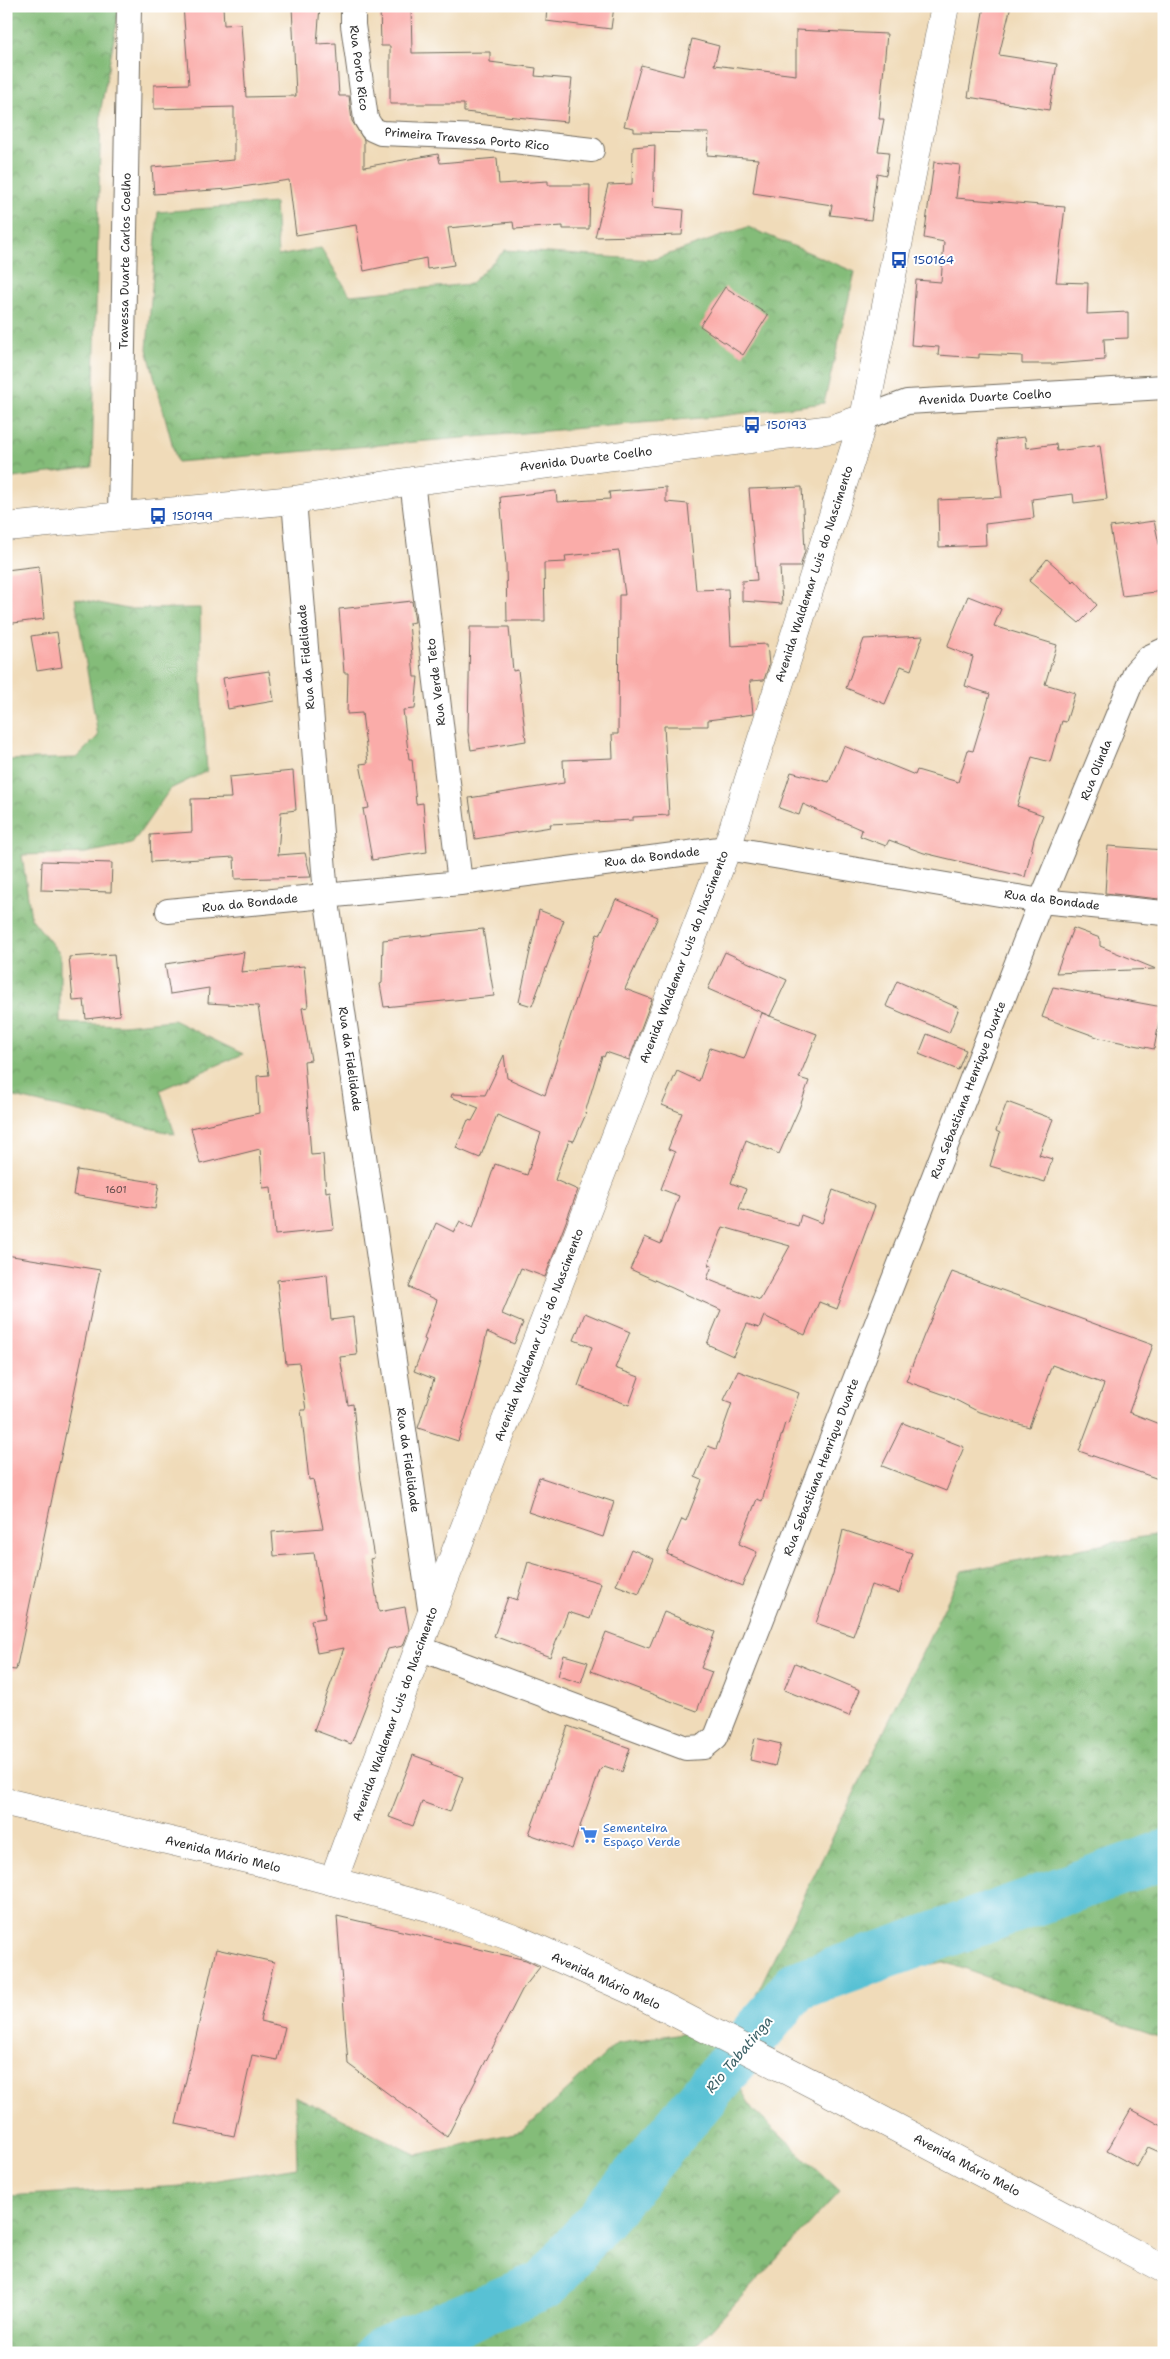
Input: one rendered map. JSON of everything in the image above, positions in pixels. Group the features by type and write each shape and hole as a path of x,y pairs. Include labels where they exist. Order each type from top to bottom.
{"main road":[{"name":"Avenida Waldemar Luis do Nascimento","path":"333,1882 431,1615 727,848 864,418 945,6"},
{"name":"Avenida Duarte Coelho","path":"6,527 294,500 412,481 832,429 864,418"},
{"name":"Avenida Mário Melo","path":"6,1802 432,1908 514,1938 635,1992 1164,2269"}],"street":[{"name":"Travessa Duarte Carlos Coelho","path":"120,516 129,6"},
{"name":"Rua Porto Rico","path":"353,6 353,25 366,119 372,128"},
{"name":"Primeira Travessa Porto Rico","path":"372,128 381,133 480,137 592,150"},
{"name":"Avenida Duarte Coelho","path":"864,418 907,402 1164,387"},
{"name":"Rua Verde Teto","path":"412,481 460,882"},
{"name":"Rua da Fidelidade","path":"294,500 326,895 431,1615"},
{"name":"Rua Olinda","path":"1042,901 1136,671 1149,656 1164,650"},
{"name":"Rua da Bondade","path":"168,911 460,882 727,848 1042,901 1164,913"},
{"name":"Rua Sebastiana Henrique Duarte","path":"419,1648 686,1748 704,1747 716,1737 1042,901"}],"green space":[{"path":"6,6 120,6 101,108 92,467 6,479"},
{"path":"275,203 278,256 321,248 350,295 470,284 505,250 652,260 748,227 855,272 824,403 713,417 177,462 147,349 158,212"},
{"path":"75,598 127,609 200,608 201,673 207,771 170,789 132,844 85,853 22,855 31,918 60,954 60,1023 123,1025 173,1020 243,1054 160,1090 175,1134 6,1095 6,760 76,758 98,736"},
{"path":"1164,1533 1164,2039 944,1962 756,1995 962,1571"},
{"path":"706,2029 753,2110 840,2191 689,2353 6,2353 6,2196 181,2186 297,2167 295,2096 417,2155 523,2131 616,2044"}],"building":[{"path":"183,6 223,6 224,25 241,24 246,97 296,96 292,6 320,6 317,44 336,43 339,96 349,96 352,121 364,140 364,167 438,154 440,163 497,158 499,184 548,181 548,185 590,185 589,229 563,229 563,226 514,229 513,222 448,228 454,265 427,269 426,258 364,271 356,225 296,235 289,180 229,189 154,194 152,167 234,160 234,107 154,109 154,85 189,84"},
{"path":"380,6 411,6 412,53 490,52 490,62 536,68 535,76 572,79 567,122 464,112 464,104 390,104 390,46 381,46"},
{"path":"547,6 614,6 611,29 546,21"},
{"path":"984,6 1011,6 999,55 1057,64 1049,110 968,97"},
{"path":"796,30 887,34 879,119 884,119 878,151 889,152 886,175 877,173 871,220 830,215 832,205 753,193 758,159 707,155 709,133 634,132 634,128 624,126 641,65 683,76 692,39 719,46 714,65 796,75"},
{"path":"655,145 653,207 684,210 682,235 595,237 608,185 632,184 633,147"},
{"path":"934,162 960,165 956,198 1065,207 1056,282 1088,283 1087,314 1128,312 1128,338 1104,339 1105,360 1054,364 1022,364 1022,356 979,354 979,358 938,355 939,347 911,345 916,280 941,282 944,242 924,238"},
{"path":"725,287 768,315 743,355 700,326"},
{"path":"1025,437 1026,448 1056,444 1057,451 1100,445 1107,499 1074,503 1073,494 1032,499 1034,518 985,524 986,545 939,547 938,500 1002,497 996,440"},
{"path":"666,487 666,502 688,504 696,590 728,589 731,646 767,644 769,665 764,680 750,681 753,714 708,720 708,726 664,726 669,815 633,817 633,820 550,824 551,827 475,839 469,798 564,783 563,760 613,758 612,734 618,734 619,595 625,595 619,551 565,556 566,562 544,563 545,621 507,621 506,565 500,497 556,491 557,502 610,499 609,492"},
{"path":"802,487 805,551 800,567 780,567 782,604 742,601 742,581 757,580 749,489"},
{"path":"1154,521 1164,566 1164,591 1122,596 1110,527"},
{"path":"1047,559 1073,582 1075,580 1097,605 1079,623 1029,581"},
{"path":"39,566 44,619 6,624 6,570"},
{"path":"968,596 1001,609 994,626 1057,645 1045,684 1075,693 1066,722 1062,721 1050,762 1032,757 1017,806 1043,815 1034,839 1025,877 924,853 889,840 886,846 860,836 862,830 803,804 799,815 779,808 791,772 829,782 844,746 915,775 917,770 958,782 968,750 973,751 990,694 965,686 973,657 947,647"},
{"path":"412,601 415,622 409,623 414,677 418,677 415,709 403,710 409,759 412,759 416,804 423,803 427,852 372,860 363,809 369,808 360,764 368,763 362,713 347,714 348,673 344,673 339,609"},
{"path":"470,627 509,627 513,671 518,670 526,741 471,750 468,732"},
{"path":"57,632 62,667 37,671 31,636"},
{"path":"923,636 911,670 901,666 885,704 846,688 864,639"},
{"path":"269,671 274,701 228,709 223,678"},
{"path":"293,771 296,810 281,812 278,855 305,853 311,877 235,879 234,857 151,862 150,835 192,832 191,799 231,798 229,777"},
{"path":"1108,846 1164,850 1164,887 1159,899 1105,893"},
{"path":"42,861 112,863 111,892 41,890"},
{"path":"616,899 658,917 625,989 652,999 629,1060 606,1052 604,1057 602,1056 586,1114 574,1141 569,1140 555,1180 578,1190 545,1277 521,1268 502,1314 523,1323 514,1344 487,1332 472,1398 458,1441 418,1428 434,1379 414,1371 426,1340 424,1339 437,1300 409,1287 436,1223 454,1232 460,1221 473,1228 495,1164 527,1175 541,1133 497,1115 480,1158 456,1148 468,1120 472,1121 479,1108 451,1097 452,1094 485,1095 504,1055 507,1078 545,1095 597,934 600,935"},
{"path":"539,910 564,920 532,1006 519,1002"},
{"path":"1073,928 1100,938 1100,946 1156,969 1056,973"},
{"path":"483,929 494,996 384,1007 380,984 382,983 383,940"},
{"path":"244,952 241,972 304,966 308,1007 302,1008 311,1060 304,1061 311,1155 323,1154 326,1192 330,1191 334,1229 275,1235 271,1187 263,1188 260,1149 200,1164 191,1128 259,1113 257,1076 269,1075 258,1006 208,1003 209,988 170,994 165,964"},
{"path":"725,952 787,980 770,1016 708,989"},
{"path":"114,954 120,1015 86,1019 84,1000 73,1001 69,957"},
{"path":"897,981 959,1008 949,1033 886,1006"},
{"path":"1053,987 1162,1007 1154,1049 1100,1038 1042,1017"},
{"path":"762,1013 817,1034 799,1078 809,1081 779,1154 746,1140 731,1183 746,1189 739,1209 798,1226 801,1215 822,1223 833,1190 875,1206 837,1309 819,1302 805,1335 764,1316 759,1328 747,1324 733,1356 707,1344 721,1310 630,1269 645,1237 661,1244 679,1196 661,1189 675,1152 668,1149 682,1113 662,1105 677,1071 699,1081 710,1048 744,1059","holes":["723,1227 790,1246 760,1300 707,1279 712,1266 708,1265"]},
{"path":"927,1034 966,1050 958,1070 919,1054"},
{"path":"1007,1102 1053,1119 1039,1155 1052,1159 1045,1182 990,1166 1000,1133 996,1131"},
{"path":"77,1170 159,1183 155,1209 73,1195"},
{"path":"6,1255 100,1270 16,1670 6,1669"},
{"path":"952,1272 1153,1345 1129,1412 1164,1426 1164,1481 1079,1451 1104,1384 1052,1365 1029,1427 977,1411 948,1396 906,1381"},
{"path":"327,1274 331,1320 353,1317 357,1355 340,1357 348,1405 353,1404 361,1481 374,1558 370,1559 379,1612 405,1607 409,1630 403,1646 388,1649 351,1744 314,1730 344,1648 317,1653 311,1620 325,1618 314,1553 274,1556 272,1532 323,1528 313,1479 309,1480 301,1410 306,1410 299,1363 286,1364 277,1280"},
{"path":"585,1313 630,1332 615,1368 639,1377 629,1405 578,1386 592,1347 574,1340"},
{"path":"738,1371 799,1393 788,1424 785,1423 762,1501 757,1499 739,1544 757,1552 742,1586 667,1554 682,1519 686,1521 702,1480 695,1477 708,1446 716,1449 732,1403 724,1400"},
{"path":"903,1423 964,1447 946,1491 882,1466"},
{"path":"539,1477 614,1502 603,1537 528,1512"},
{"path":"843,1530 912,1553 899,1593 871,1585 853,1636 816,1623 833,1574"},
{"path":"631,1549 654,1559 639,1594 616,1585"},
{"path":"528,1562 601,1583 590,1619 568,1612 550,1657 494,1636 508,1597 517,1600"},
{"path":"664,1612 715,1632 701,1668 712,1672 697,1711 591,1671 606,1632 649,1648"},
{"path":"564,1655 588,1662 581,1683 558,1676"},
{"path":"795,1663 860,1690 849,1716 784,1690"},
{"path":"568,1726 630,1748 622,1772 604,1766 600,1770 572,1849 529,1834"},
{"path":"755,1738 781,1744 775,1766 750,1760"},
{"path":"413,1755 432,1762 431,1765 463,1777 450,1812 422,1802 413,1826 389,1817"},
{"path":"337,1916 526,1960 540,1967 522,1990 447,2137 348,2064"},
{"path":"216,1949 274,1962 260,2021 285,2027 277,2060 252,2055 234,2136 176,2124"},
{"path":"1131,2109 1164,2127 1164,2154 1148,2147 1137,2167 1107,2151"}],"waterway":[{"name":"Rio Tabatinga","path":"380,2353 546,2284 796,1986 1164,1855"}],"place":[{"name":"150164","path":"899,260"},
{"name":"150193","path":"752,425"},
{"name":"150199","path":"158,516"},
{"name":"Sementeira Espaço Verde","path":"589,1835"}]}
